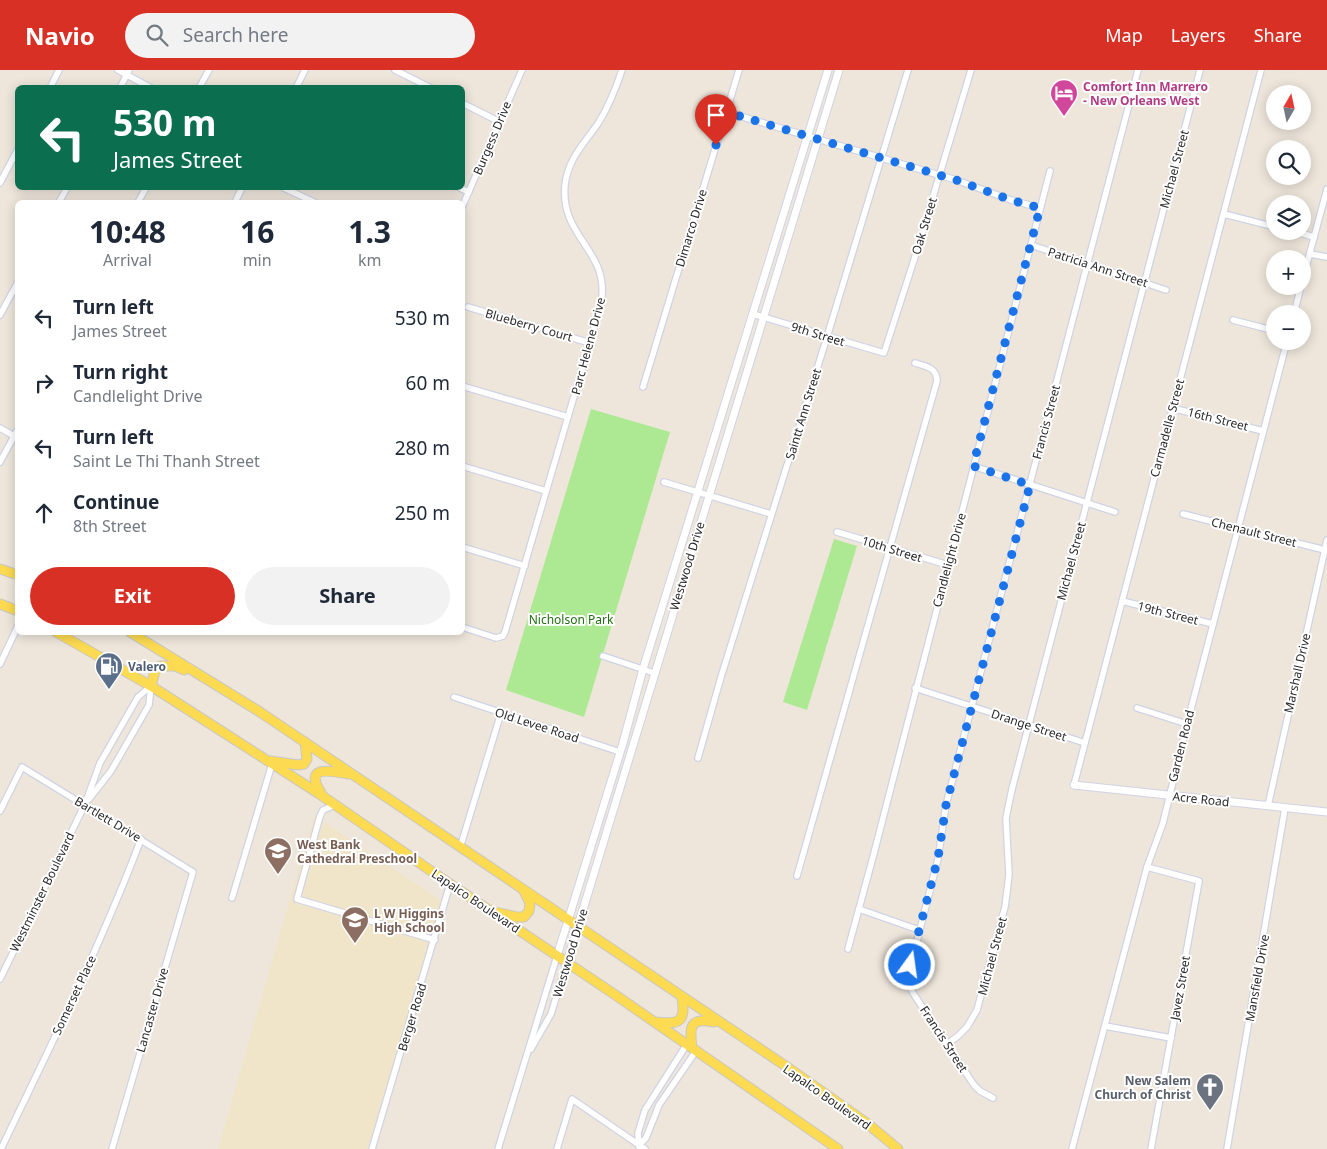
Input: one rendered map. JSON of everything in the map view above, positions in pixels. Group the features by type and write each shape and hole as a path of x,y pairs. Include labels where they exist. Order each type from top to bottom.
{"main road":[{"path":"0,569 15,574"},
{"path":"0,604 15,610"},
{"name":"Lapalco Boulevard","path":"135,635 304,742 578,926 868,1124 898,1149"},
{"name":"Lapalco Boulevard","path":"69,636 324,797 692,1047 838,1149"},
{"path":"151,686 157,668 170,665 223,689"},
{"path":"269,762 304,764 307,759 304,742"},
{"path":"324,797 316,785 315,779 320,771 327,770 354,776"},
{"path":"490,911 524,917 529,911 530,904 524,891"},
{"path":"654,1022 674,1023 681,1018 684,1011 682,998"},
{"path":"692,1047 690,1031 693,1024 705,1020 719,1023"}],"street":[{"path":"52,85 59,70"},
{"path":"118,70 128,72 147,85"},
{"path":"200,85 208,70"},
{"path":"298,85 306,70"},
{"path":"395,70 425,85"},
{"name":"Burgess Drive","path":"465,201 522,70"},
{"name":"Parc Helene Drive","path":"465,629 496,638 503,636 505,632 601,304 603,284 595,259 574,230 569,218 566,207 565,184 575,154 598,122 614,91 622,70"},
{"name":"Dimarco Drive","path":"643,387 739,70"},
{"name":"Westwood Drive","path":"498,1149 620,752 643,669 828,70"},
{"name":"Westwood Drive","path":"526,1057 550,1014 567,962 839,70"},
{"name":"Saintt Ann Street","path":"698,758 721,677 908,70"},
{"name":"Oak Street","path":"884,353 970,70"},
{"name":"Francis Street","path":"993,1098 980,1091 974,1085 946,1044 910,986 909,972 939,853 946,805 1138,70"},
{"name":"Michael Street","path":"946,1044 967,1027 977,1010 1005,907 1009,875 1006,818 1012,789 1200,70"},
{"name":"Carmadelle Street","path":"1074,785 1261,70"},
{"path":"122,85 128,72"},
{"path":"465,104 500,122"},
{"path":"726,112 939,175 1040,208"},
{"path":"0,182 15,154"},
{"name":"Candlelight Drive","path":"848,949 1050,170"},
{"path":"1311,250 1327,189"},
{"path":"288,190 310,200"},
{"path":"464,190 469,192"},
{"path":"1224,214 1266,225"},
{"name":"Patricia Ann Street","path":"1031,245 1166,290"},
{"path":"1311,254 1327,256"},
{"path":"0,315 15,288"},
{"name":"Blueberry Court","path":"468,307 590,343"},
{"name":"9th Street","path":"753,314 884,353"},
{"path":"1232,320 1266,329"},
{"name":"Garden Road","path":"1072,1149 1147,867 1163,823 1285,350"},
{"path":"797,876 937,381 936,374 932,369 915,363"},
{"path":"465,387 568,417"},
{"name":"16th Street","path":"1172,408 1264,431"},
{"path":"0,428 14,436 0,462"},
{"path":"973,466 1115,512"},
{"path":"465,467 546,491"},
{"path":"664,482 772,514"},
{"name":"Chenault Street","path":"1183,514 1325,550"},
{"name":"10th Street","path":"837,532 948,565"},
{"name":"Marshall Drive","path":"1268,806 1327,540"},
{"path":"465,548 525,566"},
{"name":"19th Street","path":"1122,601 1213,624"},
{"path":"0,664 15,632"},
{"path":"603,656 654,673"},
{"name":"Westminster Boulevard","path":"85,804 111,770 149,706 151,686"},
{"name":"Westminster Boulevard","path":"0,979 85,804 100,764 138,697 151,686"},
{"name":"Drange Street","path":"915,688 1085,744"},
{"name":"Old Levee Road","path":"454,697 620,752"},
{"path":"1137,708 1187,724"},
{"path":"460,848 501,713"},
{"path":"232,898 269,762"},
{"name":"Bartlett Drive","path":"0,811 22,767 85,804 192,872"},
{"name":"Acre Road","path":"1074,785 1327,812"},
{"path":"335,805 323,810 320,816 297,899 434,940"},
{"name":"Mansfield Drive","path":"1227,1149 1285,808"},
{"name":"Somerset Place","path":"1,1149 81,984 141,839"},
{"name":"Javez Street","path":"1147,867 1199,881 1151,1149"},
{"name":"Lancaster Drive","path":"112,1149 192,872"},
{"name":"Berger Road","path":"372,1149 450,884"},
{"path":"859,909 919,930"},
{"path":"1105,1026 1171,1038"},
{"path":"641,1148 638,1133 645,1110 692,1047"},
{"path":"641,1148 659,1105 692,1047"},
{"path":"556,1149 572,1099 641,1148"}],"shaded area":[{"name":"L W Higgins High School","path":"314,815 445,903 375,1149 218,1149"}],"green space":[{"name":"Nicholson Park","path":"591,409 670,432 584,717 506,690"},
{"path":"834,539 857,546 807,710 783,702"}],"place":[{"name":"Comfort Inn Marrero - New Orleans West","path":"1064,117"},
{"name":"Valero","path":"109,690"},
{"name":"West Bank Cathedral Preschool","path":"278,875"},
{"name":"L W Higgins High School","path":"355,944"},
{"name":"New Salem Church of Christ","path":"1210,1111"}],"route":[{"path":"716,145 726,112 956,180 1011,200 1040,208 973,466 1030,485 946,805 938,858 910,965"}]}
